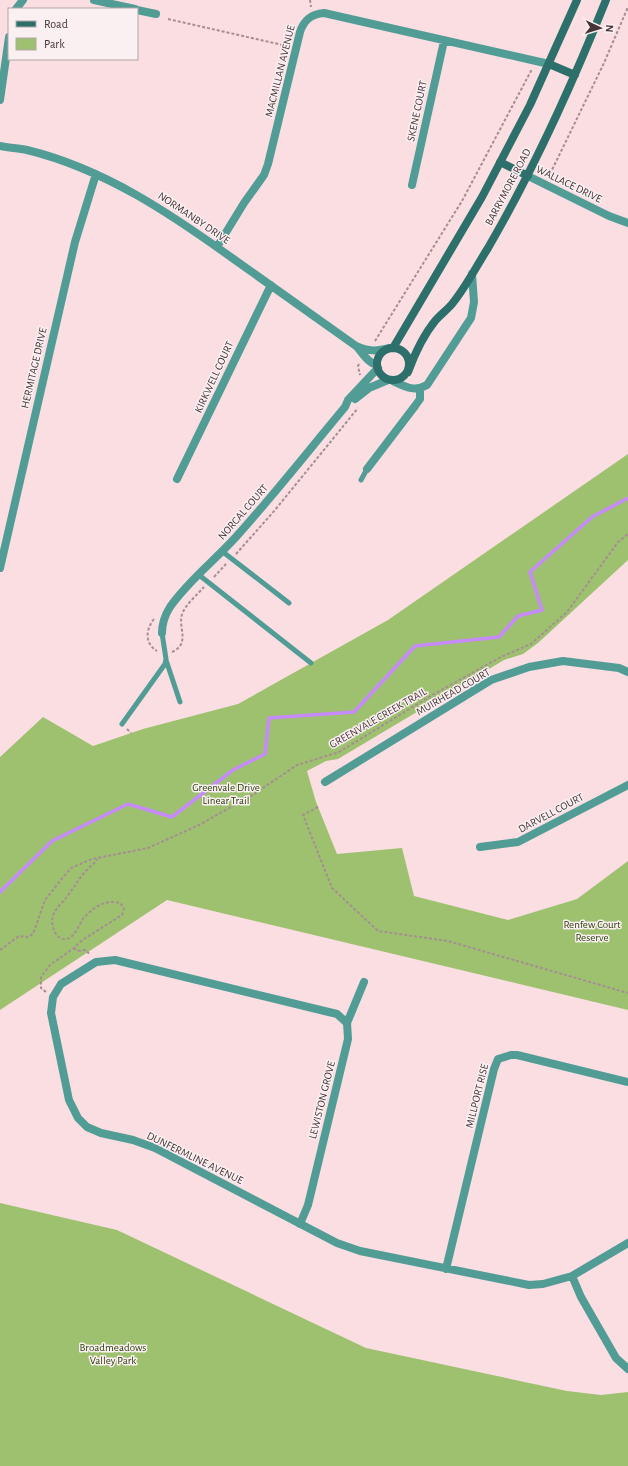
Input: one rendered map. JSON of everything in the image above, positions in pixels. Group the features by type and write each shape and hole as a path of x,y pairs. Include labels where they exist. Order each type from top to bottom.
{"street":[{"path":"17,8 23,0"},
{"path":"94,0 131,8"},
{"name":"BARRYMORE ROAD","path":"392,348 459,239 500,162 549,64 577,0"},
{"name":"BARRYMORE ROAD","path":"408,372 415,351 436,320 451,305 472,274 528,176 575,75 606,0"},
{"path":"138,10 156,14"},
{"name":"MACMILLAN AVENUE","path":"217,247 244,203 264,175 300,32 303,23 317,13 324,13 549,64 575,75"},
{"name":"SKENE COURT","path":"412,186 444,41"},
{"path":"0,100 8,44"},
{"name":"NORMANBY DRIVE","path":"0,146 26,150 96,174 129,190 167,212 367,354 372,364 377,366"},
{"name":"WALLACE DRIVE","path":"500,162 609,216 628,223"},
{"name":"HERMITAGE DRIVE","path":"0,568 74,242 96,174"},
{"path":"391,380 402,378 408,372 409,362 406,354 392,348 381,354 377,366 379,373 391,380 402,385 412,388 420,389 427,385 472,318 474,302 472,274"},
{"name":"KIRKWELL COURT","path":"178,479 271,285"},
{"name":"NORMANBY DRIVE","path":"367,354 392,348"},
{"name":"NORCAL COURT","path":"345,407 348,400 377,366"},
{"name":"NORCAL COURT","path":"162,632 165,617 170,607 256,514 345,407 369,388 391,380"},
{"path":"367,469 420,399 420,389"},
{"name":"MUIRHEAD COURT","path":"325,782 491,680 528,667 563,661 619,668 628,672"},
{"name":"DARVELL COURT","path":"480,847 518,842 628,785"},
{"path":"53,997 61,984 96,962 115,960 337,1014 347,1023"},
{"name":"LEWISTON GROVE","path":"300,1224 308,1205 348,1039 347,1023 364,982"},
{"name":"DUNFERMLINE AVENUE","path":"53,997 51,1013 69,1100 78,1118 86,1127 101,1133 133,1140 155,1148 337,1243 360,1251 528,1284 543,1284 572,1276 628,1243"},
{"name":"MILLPORT RISE","path":"446,1269 492,1077 498,1059 511,1055 517,1055 628,1082"},
{"path":"572,1276 581,1297 616,1358 628,1369"}],"lane":[{"path":"361,480 367,469"},
{"path":"222,552 289,603"},
{"path":"199,575 311,663"},
{"path":"122,724 165,664 166,653 162,632"},
{"path":"166,659 180,702"}],"path":[{"path":"550,174 604,63 628,7"},
{"path":"168,19 286,46"},
{"path":"358,366 462,202 536,61"},
{"path":"166,653 170,653 179,648 183,636 181,620 182,612 232,559 275,510 358,408"},
{"name":"GREENVALE CREEK TRAIL","path":"0,950 19,936 26,937 33,934 45,900 71,868 83,862 148,848 199,826 254,794 297,765 339,752 434,694 501,657 530,644 566,612 618,542 628,534"},
{"path":"318,806 303,815 332,888 378,931 448,941 628,993"},
{"path":"53,997 41,988 41,977 50,964 74,948 81,941 122,915 124,911 124,908 120,902 111,902 100,905 91,911 70,938 60,938 54,930 52,924 54,912 67,896 74,884 98,859"},
{"path":"74,948 77,950 86,950 90,955"}],"green space":[{"name":"Greenvale Drive Linear Trail","path":"628,454 628,560 538,643 523,654 504,660 338,759 326,761 307,771 316,802 337,854 402,848 414,896 508,920 577,899 628,861 628,1010 167,900 0,1010 0,757 43,717 93,746 143,729 238,704 388,620"},
{"name":"Broadmeadows Valley Park","path":"0,1203 117,1230 366,1348 567,1391 601,1395 628,1392 628,1466 0,1466"}],"waterway":[{"path":"0,892 52,841 128,804 172,817 233,770 265,754 269,718 354,712 415,646 499,637 518,616 542,610 530,572 592,517 628,498"}],"park label":[{"name":"Renfew Court Reserve","path":"592,930"}]}
